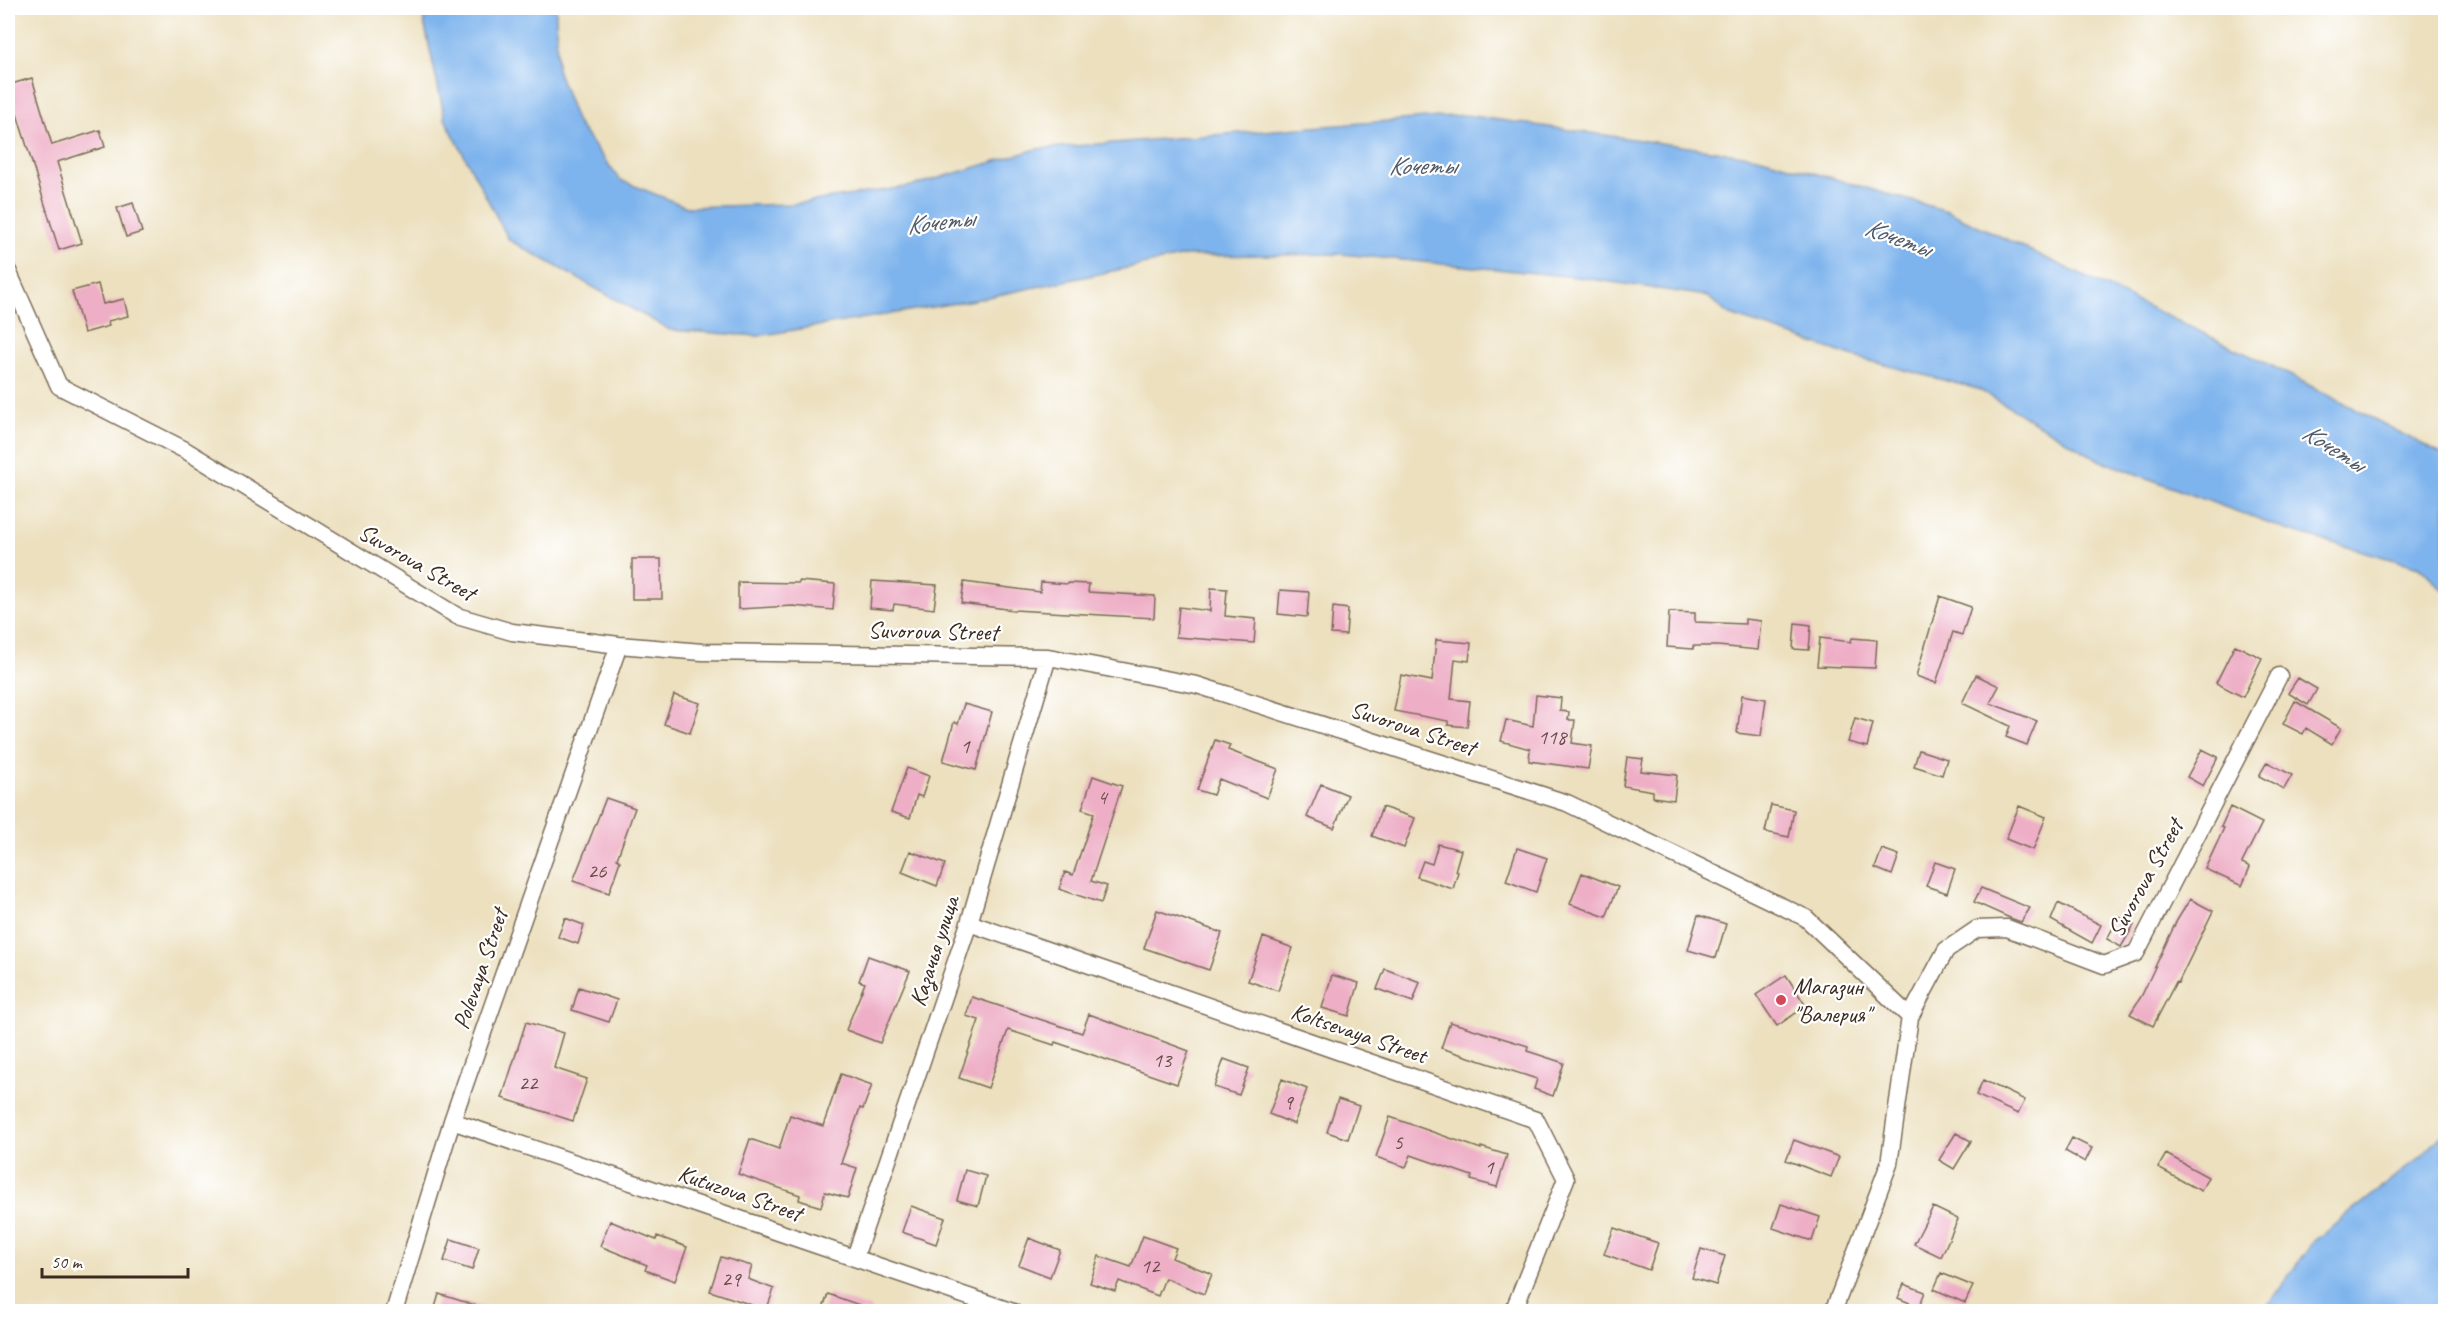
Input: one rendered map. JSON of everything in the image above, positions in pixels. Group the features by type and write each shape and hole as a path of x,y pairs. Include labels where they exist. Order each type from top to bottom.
{"street":[{"name":"Suvorova Street","path":"8,271 59,386 185,450 457,616 512,632 702,652 1048,657 1197,685 1567,803 1806,918 1910,1017"},
{"name":"Polevaya Street","path":"394,1311 452,1121 619,645"},
{"name":"Казачья улица","path":"855,1257 969,922 1048,657"},
{"name":"Suvorova Street","path":"1833,1311 1888,1164 1910,1017 1946,950 1977,929 2007,928 2104,965 2136,953 2279,676"},
{"name":"Koltsevaya Street","path":"969,922 1536,1120 1566,1179 1513,1311"},
{"name":"Kutuzova Street","path":"452,1121 1012,1311"}],"water":[{"name":"Кочеты","path":"421,8 556,8 557,69 577,123 620,180 687,207 793,204 912,186 1037,149 1465,115 1758,157 1947,211 2276,368 2445,456 2445,592 2420,567 2286,530 2099,460 1978,389 1851,356 1728,314 1707,296 1577,277 1342,254 1185,256 974,300 758,336 670,330 509,240 445,119"},
{"path":"2445,1132 2445,1311 2263,1311 2314,1241 2422,1156"}],"building":[{"path":"32,78 52,145 100,130 105,147 57,162 82,243 59,250 8,85"},
{"path":"133,203 142,232 126,237 117,208"},
{"path":"98,284 103,304 124,299 128,316 108,321 109,326 84,333 72,291"},
{"path":"632,559 661,559 662,599 632,599"},
{"path":"799,581 835,584 833,610 793,606 738,609 738,582 799,583"},
{"path":"872,581 937,585 934,609 894,604 893,610 870,608"},
{"path":"964,582 1040,592 1041,582 1089,584 1088,592 1155,596 1154,618 1014,610 961,603"},
{"path":"1211,588 1227,589 1225,616 1256,619 1254,643 1176,637 1179,607 1210,611"},
{"path":"1280,590 1309,592 1307,617 1278,614"},
{"path":"1940,596 1971,607 1962,635 1953,632 1936,683 1916,676"},
{"path":"1333,607 1348,609 1346,635 1331,634"},
{"path":"1669,612 1695,613 1695,622 1745,624 1745,619 1761,621 1758,650 1718,646 1693,646 1693,649 1667,647"},
{"path":"1795,623 1811,625 1809,650 1793,649"},
{"path":"1820,638 1851,642 1852,638 1877,640 1875,668 1817,666"},
{"path":"1436,640 1471,643 1469,661 1455,659 1451,699 1470,701 1467,727 1448,725 1448,721 1394,711 1401,675 1432,681"},
{"path":"2235,645 2262,658 2243,697 2216,683"},
{"path":"1976,675 1999,686 1990,703 2037,721 2027,745 2006,737 2010,726 1962,703"},
{"path":"2298,678 2317,689 2308,705 2288,693"},
{"path":"674,695 700,703 690,733 664,724"},
{"path":"1536,695 1561,698 1560,711 1569,712 1568,720 1575,720 1572,743 1592,746 1588,769 1529,761 1530,749 1501,741 1506,720 1533,726"},
{"path":"1742,695 1766,699 1761,736 1737,733"},
{"path":"2295,701 2341,728 2332,744 2306,728 2303,734 2283,724"},
{"path":"964,704 992,712 976,770 943,761 954,722 958,724"},
{"path":"1855,718 1873,723 1867,747 1848,742"},
{"path":"1215,740 1230,745 1228,750 1278,769 1267,798 1219,779 1213,795 1197,790"},
{"path":"2202,749 2218,757 2203,786 2187,777"},
{"path":"1919,750 1947,759 1942,775 1914,766"},
{"path":"1627,757 1643,759 1641,771 1677,775 1674,800 1653,797 1653,791 1623,786"},
{"path":"2267,762 2292,775 2284,789 2259,776"},
{"path":"907,768 929,776 922,797 917,795 910,818 891,812"},
{"path":"1093,776 1122,786 1091,881 1107,886 1101,903 1059,889 1065,872 1073,875 1094,813 1082,809"},
{"path":"1321,784 1348,795 1334,828 1307,817"},
{"path":"606,798 635,808 617,859 620,861 609,893 573,881"},
{"path":"1771,805 1794,810 1789,837 1765,832"},
{"path":"2019,806 2046,817 2033,850 2006,839"},
{"path":"1382,807 1415,818 1404,848 1372,836"},
{"path":"2230,807 2262,823 2242,863 2250,867 2242,886 2205,869 2224,828 2221,827"},
{"path":"1438,844 1461,850 1453,889 1417,877 1423,861 1432,864"},
{"path":"1517,848 1547,858 1536,892 1506,881"},
{"path":"1882,849 1899,855 1892,875 1875,868"},
{"path":"910,851 945,864 937,886 902,872"},
{"path":"1935,862 1955,869 1947,893 1926,886"},
{"path":"1582,873 1618,887 1606,917 1570,904"},
{"path":"1981,888 2030,908 2021,922 2010,918 1974,902"},
{"path":"2190,899 2213,911 2178,983 2176,982 2153,1026 2130,1014 2142,995 2176,922"},
{"path":"2058,903 2101,925 2092,943 2051,920"},
{"path":"1157,910 1222,933 1209,970 1144,948"},
{"path":"1698,915 1726,924 1716,958 1688,950"},
{"path":"2119,917 2134,925 2121,947 2107,939"},
{"path":"565,918 584,925 578,944 558,937"},
{"path":"1263,937 1293,948 1278,991 1248,981"},
{"path":"868,956 910,971 880,1043 846,1030 865,983 859,981"},
{"path":"1385,969 1420,982 1413,1002 1377,989"},
{"path":"1332,975 1359,983 1349,1016 1322,1008"},
{"name":"Магазин \"Валерия\"","path":"1786,975 1806,1006 1777,1026 1756,995"},
{"path":"579,987 617,1000 609,1022 572,1010"},
{"path":"972,997 1082,1033 1089,1014 1189,1051 1177,1084 1055,1042 1054,1045 1008,1030 988,1088 959,1078 979,1020 966,1016"},
{"path":"526,1022 564,1033 554,1068 587,1079 573,1121 502,1098"},
{"path":"1450,1022 1528,1046 1527,1051 1564,1063 1553,1096 1534,1089 1537,1079 1441,1048"},
{"path":"1224,1059 1249,1068 1239,1095 1214,1087"},
{"path":"841,1074 872,1085 863,1109 860,1108 841,1163 857,1168 848,1198 825,1192 821,1207 799,1200 800,1195 738,1174 750,1139 779,1149 790,1115 823,1126"},
{"path":"1282,1079 1307,1089 1294,1124 1269,1114"},
{"path":"1983,1080 2025,1100 2018,1114 1976,1095"},
{"path":"1338,1099 1359,1106 1348,1139 1327,1132"},
{"path":"1390,1117 1481,1149 1481,1147 1507,1155 1497,1187 1471,1180 1472,1176 1411,1155 1406,1167 1376,1157"},
{"path":"1956,1133 1971,1141 1954,1169 1939,1160"},
{"path":"2072,1138 2092,1148 2085,1162 2065,1151"},
{"path":"1794,1140 1839,1157 1831,1177 1786,1160"},
{"path":"2166,1154 2208,1177 2201,1191 2158,1168"},
{"path":"965,1170 986,1176 978,1206 957,1200"},
{"path":"1781,1204 1820,1217 1812,1241 1773,1228"},
{"path":"911,1206 945,1218 936,1244 902,1232"},
{"path":"1933,1207 1958,1219 1941,1257 1914,1244"},
{"path":"610,1221 656,1240 657,1236 687,1247 675,1281 645,1270 647,1265 600,1246"},
{"path":"1614,1228 1658,1243 1649,1270 1604,1254"},
{"path":"1143,1236 1176,1248 1172,1258 1212,1274 1204,1294 1165,1278 1158,1296 1119,1281 1115,1291 1090,1283 1099,1256 1131,1267"},
{"path":"1029,1238 1060,1250 1050,1277 1019,1265"},
{"path":"451,1239 479,1248 472,1270 444,1261"},
{"path":"1701,1249 1725,1256 1716,1285 1692,1278"},
{"path":"721,1257 752,1266 748,1279 774,1289 766,1311 710,1291"},
{"path":"1941,1273 1973,1286 1965,1303 1934,1289"},
{"path":"1904,1284 1925,1292 1919,1307 1898,1298"},
{"path":"439,1294 484,1308 483,1311 434,1311"},
{"path":"828,1294 871,1309 871,1311 822,1311"}],"place":[{"name":"Магазин \"Валерия\"","path":"1781,1000"}]}
